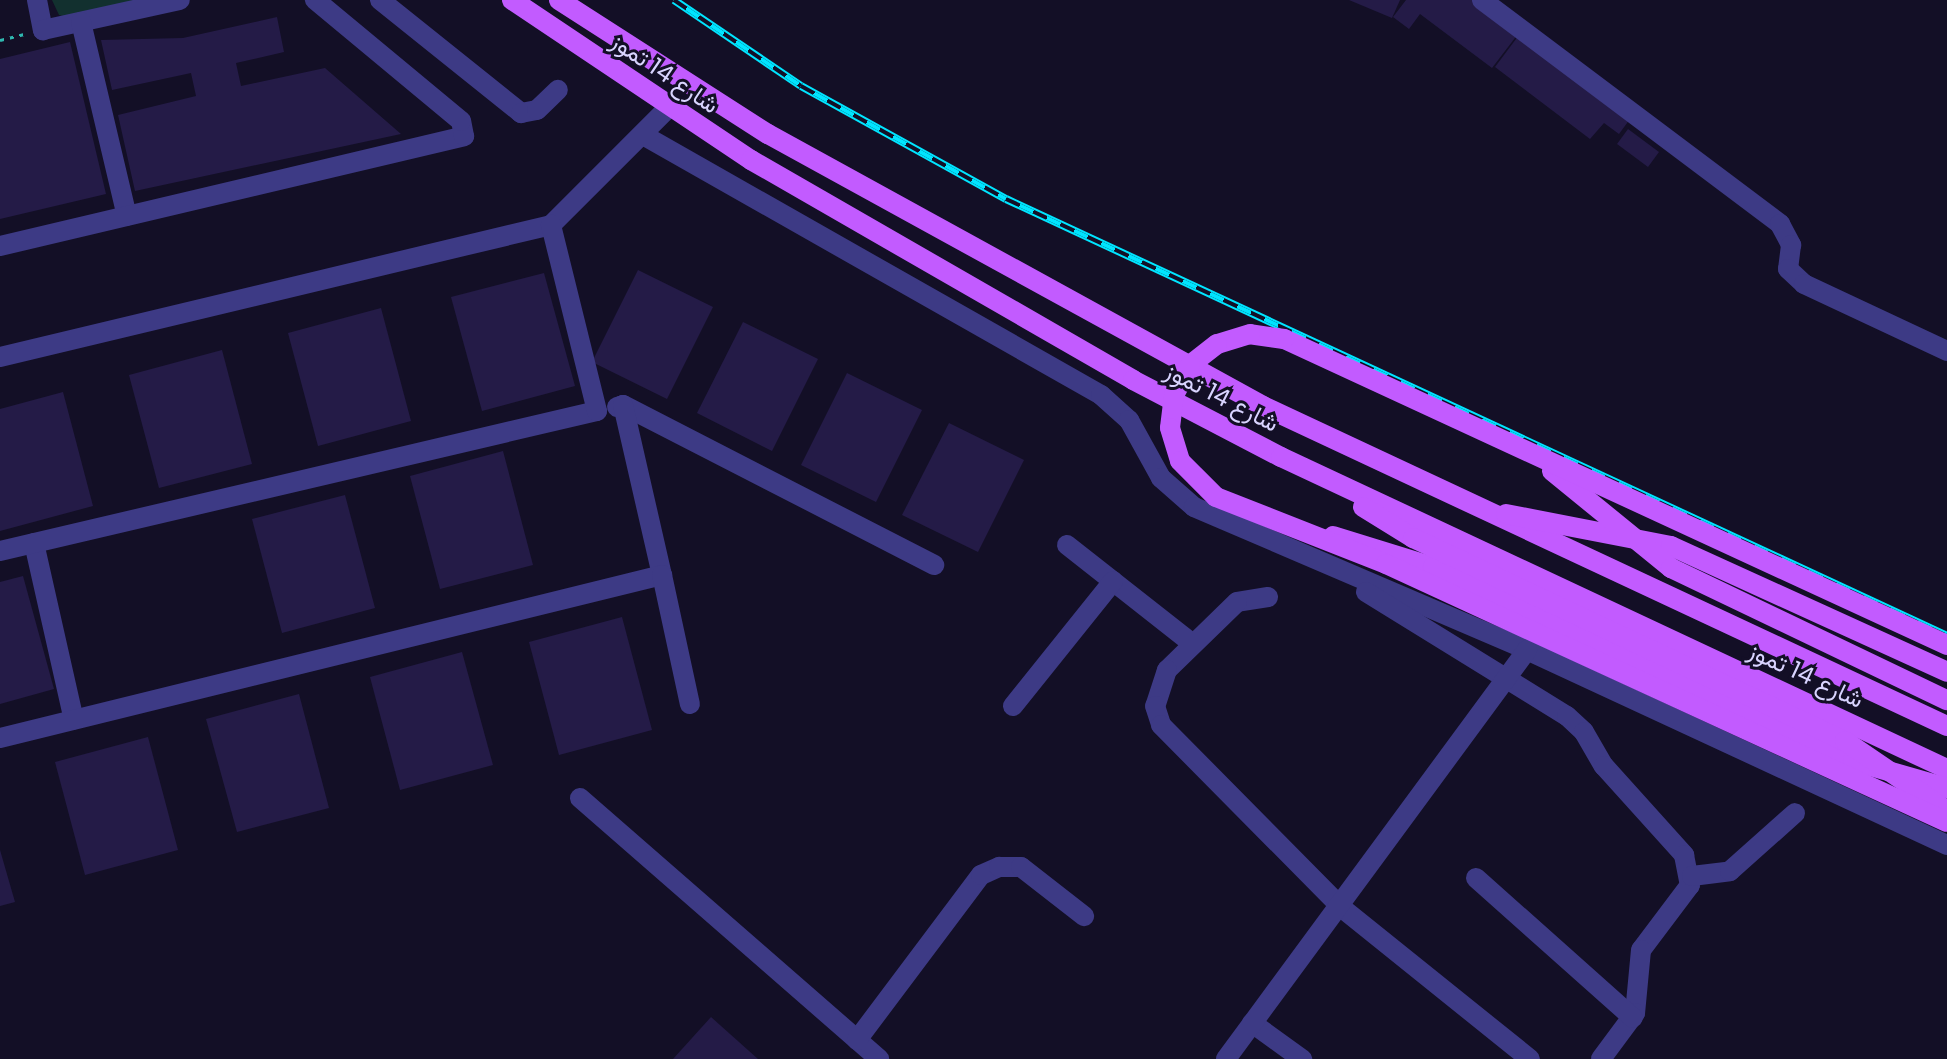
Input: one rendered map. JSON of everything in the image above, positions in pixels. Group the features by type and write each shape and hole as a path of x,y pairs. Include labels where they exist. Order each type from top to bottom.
{"main road":[{"name":"شارع 14 تموز","path":"512,0 668,108 1133,380 1281,457 1947,769"},
{"name":"شارع 14 تموز","path":"559,0 768,134 1150,347 1451,498 1947,726"},
{"path":"1947,645 1284,339 1233,338 1203,353 1181,379 1170,428 1180,461 1202,487 1267,519 1376,559 1947,822"},
{"path":"1497,436 1538,460 1671,568 1947,700"},
{"path":"1281,457 1413,538 1845,741 1947,810"},
{"path":"1451,498 1498,512 1633,536 1714,562 1947,672"},
{"path":"1267,519 1401,554 1809,742 1875,769 1947,788"}],"street":[{"path":"37,0 43,30 180,0"},
{"path":"0,246 464,136 461,121 315,0"},
{"path":"380,0 521,113 537,110 558,90"},
{"path":"1482,0 1780,224 1791,245 1788,269 1804,284 1947,351"},
{"path":"81,22 127,216"},
{"path":"0,357 551,225 668,108"},
{"path":"643,135 1101,395 1129,420 1161,478 1194,507 1527,650 1947,845"},
{"path":"551,225 597,411"},
{"path":"623,405 690,704"},
{"path":"0,551 623,405 934,565"},
{"path":"34,543 74,720"},
{"path":"1067,545 1193,644"},
{"path":"0,738 662,575"},
{"path":"1013,706 1113,581"},
{"path":"1366,592 1508,677 1584,732 1604,766 1684,855 1692,876"},
{"path":"1268,597 1237,602 1193,644 1162,680 1155,706 1161,725 1342,908 1530,1059"},
{"path":"1226,1059 1342,908 1527,650"},
{"path":"580,798 879,1059"},
{"path":"1601,1059 1633,1018 1637,956 1692,876 1730,871 1795,813"},
{"path":"857,1040 981,875 999,867 1021,867 1084,916"},
{"path":"1476,878 1633,1018"},
{"path":"1252,1023 1302,1059"}],"path":[{"path":"0,40 43,30"}],"green space":[{"path":"52,0 146,0 67,17 59,15"}],"building":[{"path":"1349,0 1400,0 1392,18"},
{"path":"1406,0 1473,0 1518,34 1492,68 1420,14 1409,29 1393,17"},
{"path":"277,17 284,52 236,63 241,86 325,68 401,134 135,191 118,115 196,96 191,73 112,90 101,40 183,38"},
{"path":"1519,35 1630,119 1619,134 1604,123 1590,139 1495,67"},
{"path":"70,42 106,194 0,219 0,59"},
{"path":"1628,129 1659,152 1648,167 1617,144"},
{"path":"638,270 713,307 667,399 592,362"},
{"path":"544,273 575,386 482,411 451,297"},
{"path":"381,308 411,421 318,446 288,333"},
{"path":"743,322 818,359 772,451 697,413"},
{"path":"222,350 252,464 159,488 129,375"},
{"path":"847,373 922,410 876,502 801,465"},
{"path":"63,392 93,506 0,531 0,409"},
{"path":"949,423 1024,460 978,552 902,515"},
{"path":"503,451 533,565 440,589 410,476"},
{"path":"345,495 375,608 282,633 252,519"},
{"path":"23,576 54,689 0,704 0,582"},
{"path":"622,617 652,730 559,755 529,642"},
{"path":"462,652 493,765 400,790 370,677"},
{"path":"299,694 329,808 237,832 206,719"},
{"path":"148,737 178,850 85,875 55,762"},
{"path":"0,850 15,902 0,906"},
{"path":"711,1017 758,1059 673,1059"}],"railway":[{"path":"674,0 801,86 1006,199 1947,636"}]}
